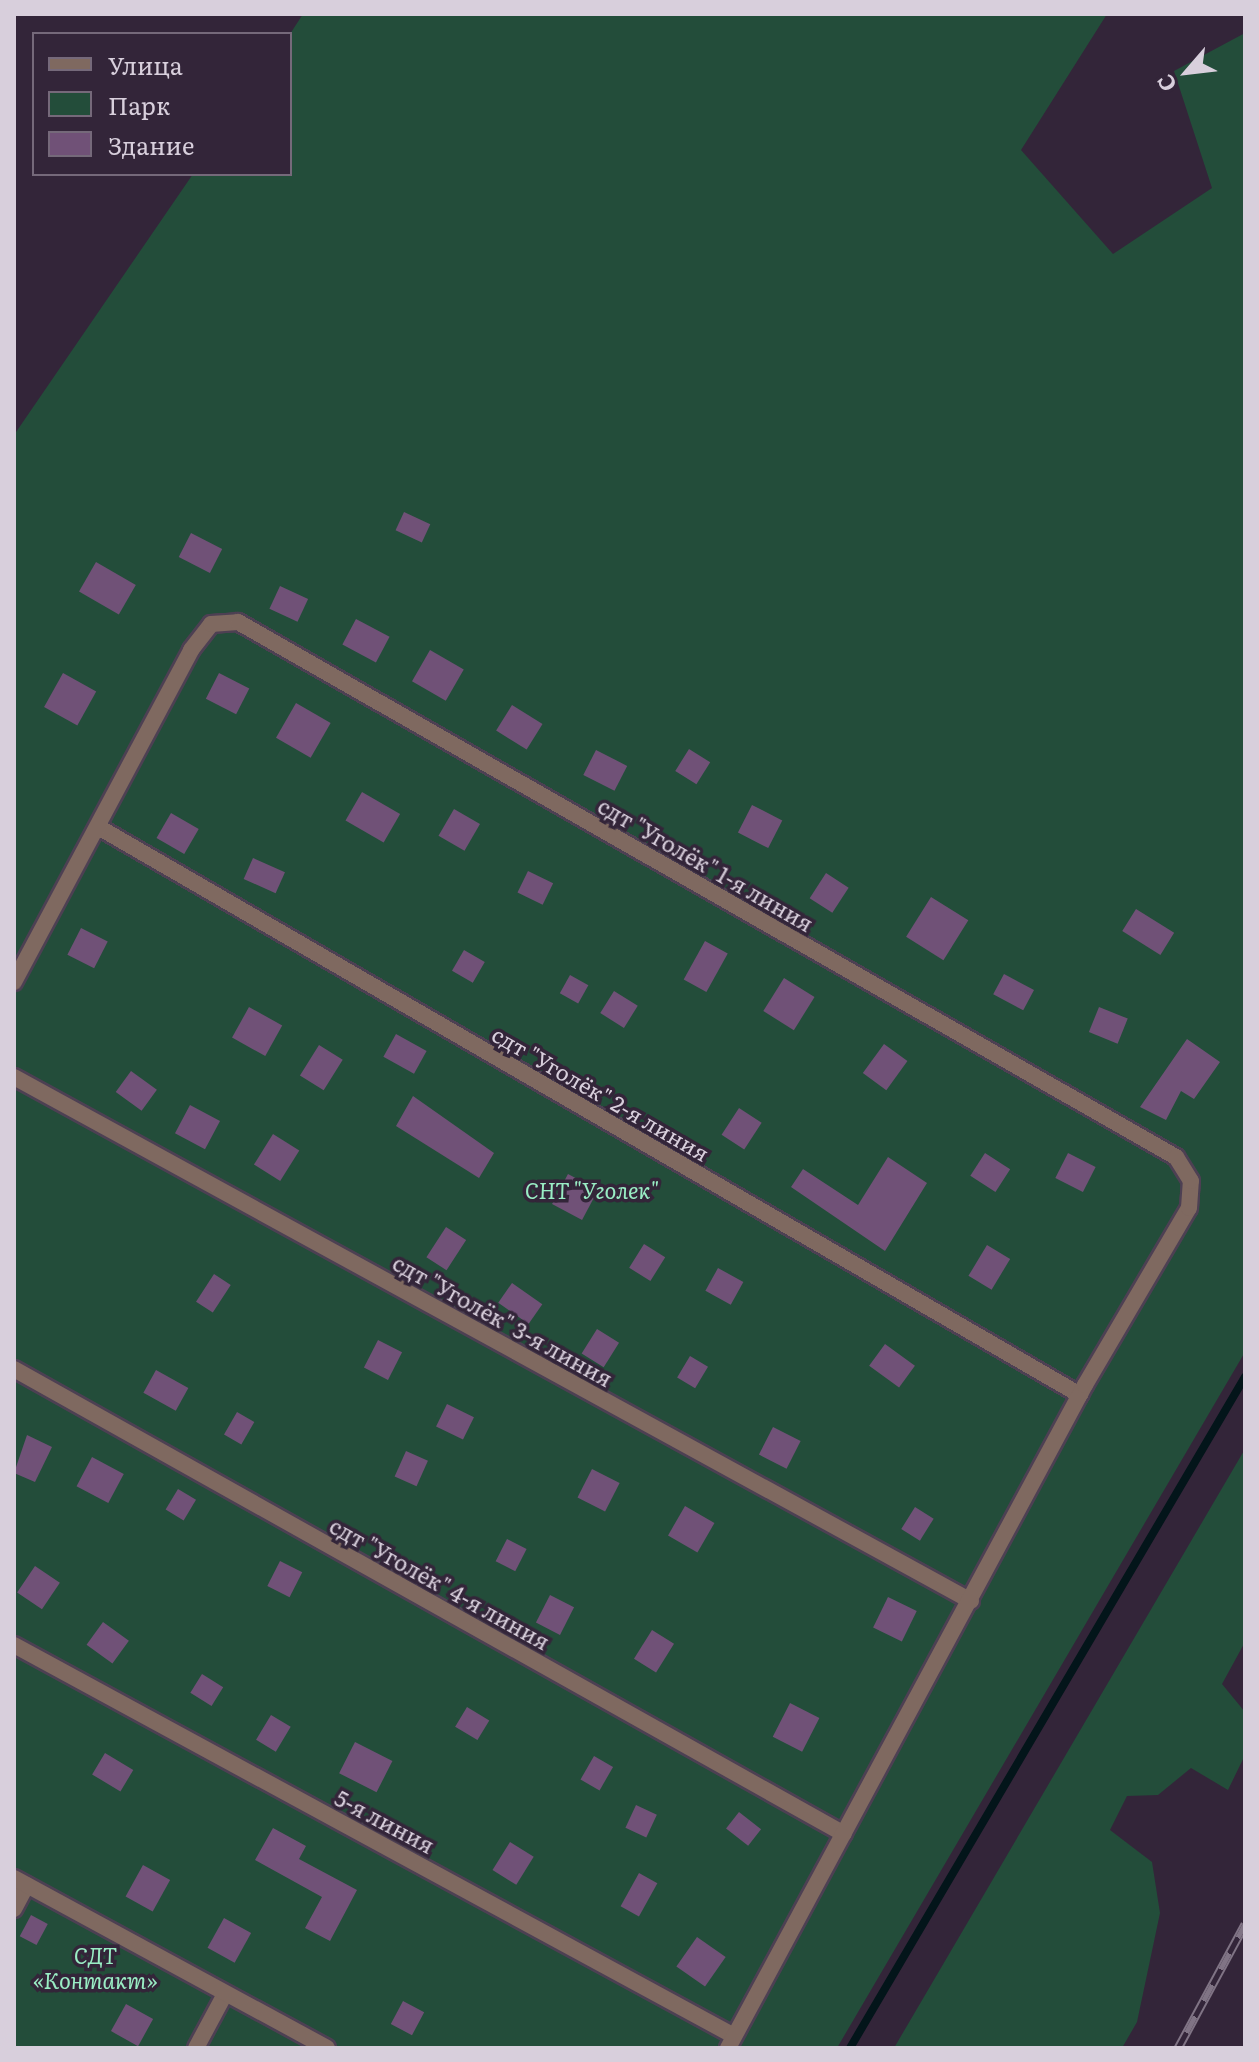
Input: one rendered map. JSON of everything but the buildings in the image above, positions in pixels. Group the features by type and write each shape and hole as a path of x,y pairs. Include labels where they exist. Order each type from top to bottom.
{"street":[{"name":"сдт \"Уголёк\" 1-я линия","path":"100,828 191,650 211,624 238,622 1176,1157 1191,1181 1189,1208 1080,1395"},
{"path":"14,982 100,828"},
{"name":"сдт \"Уголёк\" 2-я линия","path":"100,828 1080,1395"},
{"name":"сдт \"Уголёк\" 3-я линия","path":"14,1077 971,1601"},
{"name":"сдт \"Уголёк\" 4-я линия","path":"14,1369 844,1834"},
{"path":"731,2042 1080,1395"},
{"name":"5-я линия","path":"14,1645 731,2042"},
{"path":"14,1909 20,1881 327,2048"},
{"path":"196,2048 225,1994"}],"green space":[{"name":"СНТ \"Уголек\"","path":"303,14 1107,14 1021,150 1113,254 1212,188 1174,71 1245,33 1245,1352 837,2048 14,2048 14,435 192,176 292,176 291,32"},
{"path":"1245,1449 1245,1642 1222,1684 1245,1712 1245,1755 1228,1790 1191,1768 1158,1795 1127,1796 1110,1830 1152,1862 1160,1913 1137,2022 1122,2048 894,2048"}],"waterway":[{"path":"850,2048 1245,1377"}],"railway":[{"path":"1178,2048 1245,1924"}],"park label":[{"name":"СДТ «Контакт»","path":"95,1966"}]}
